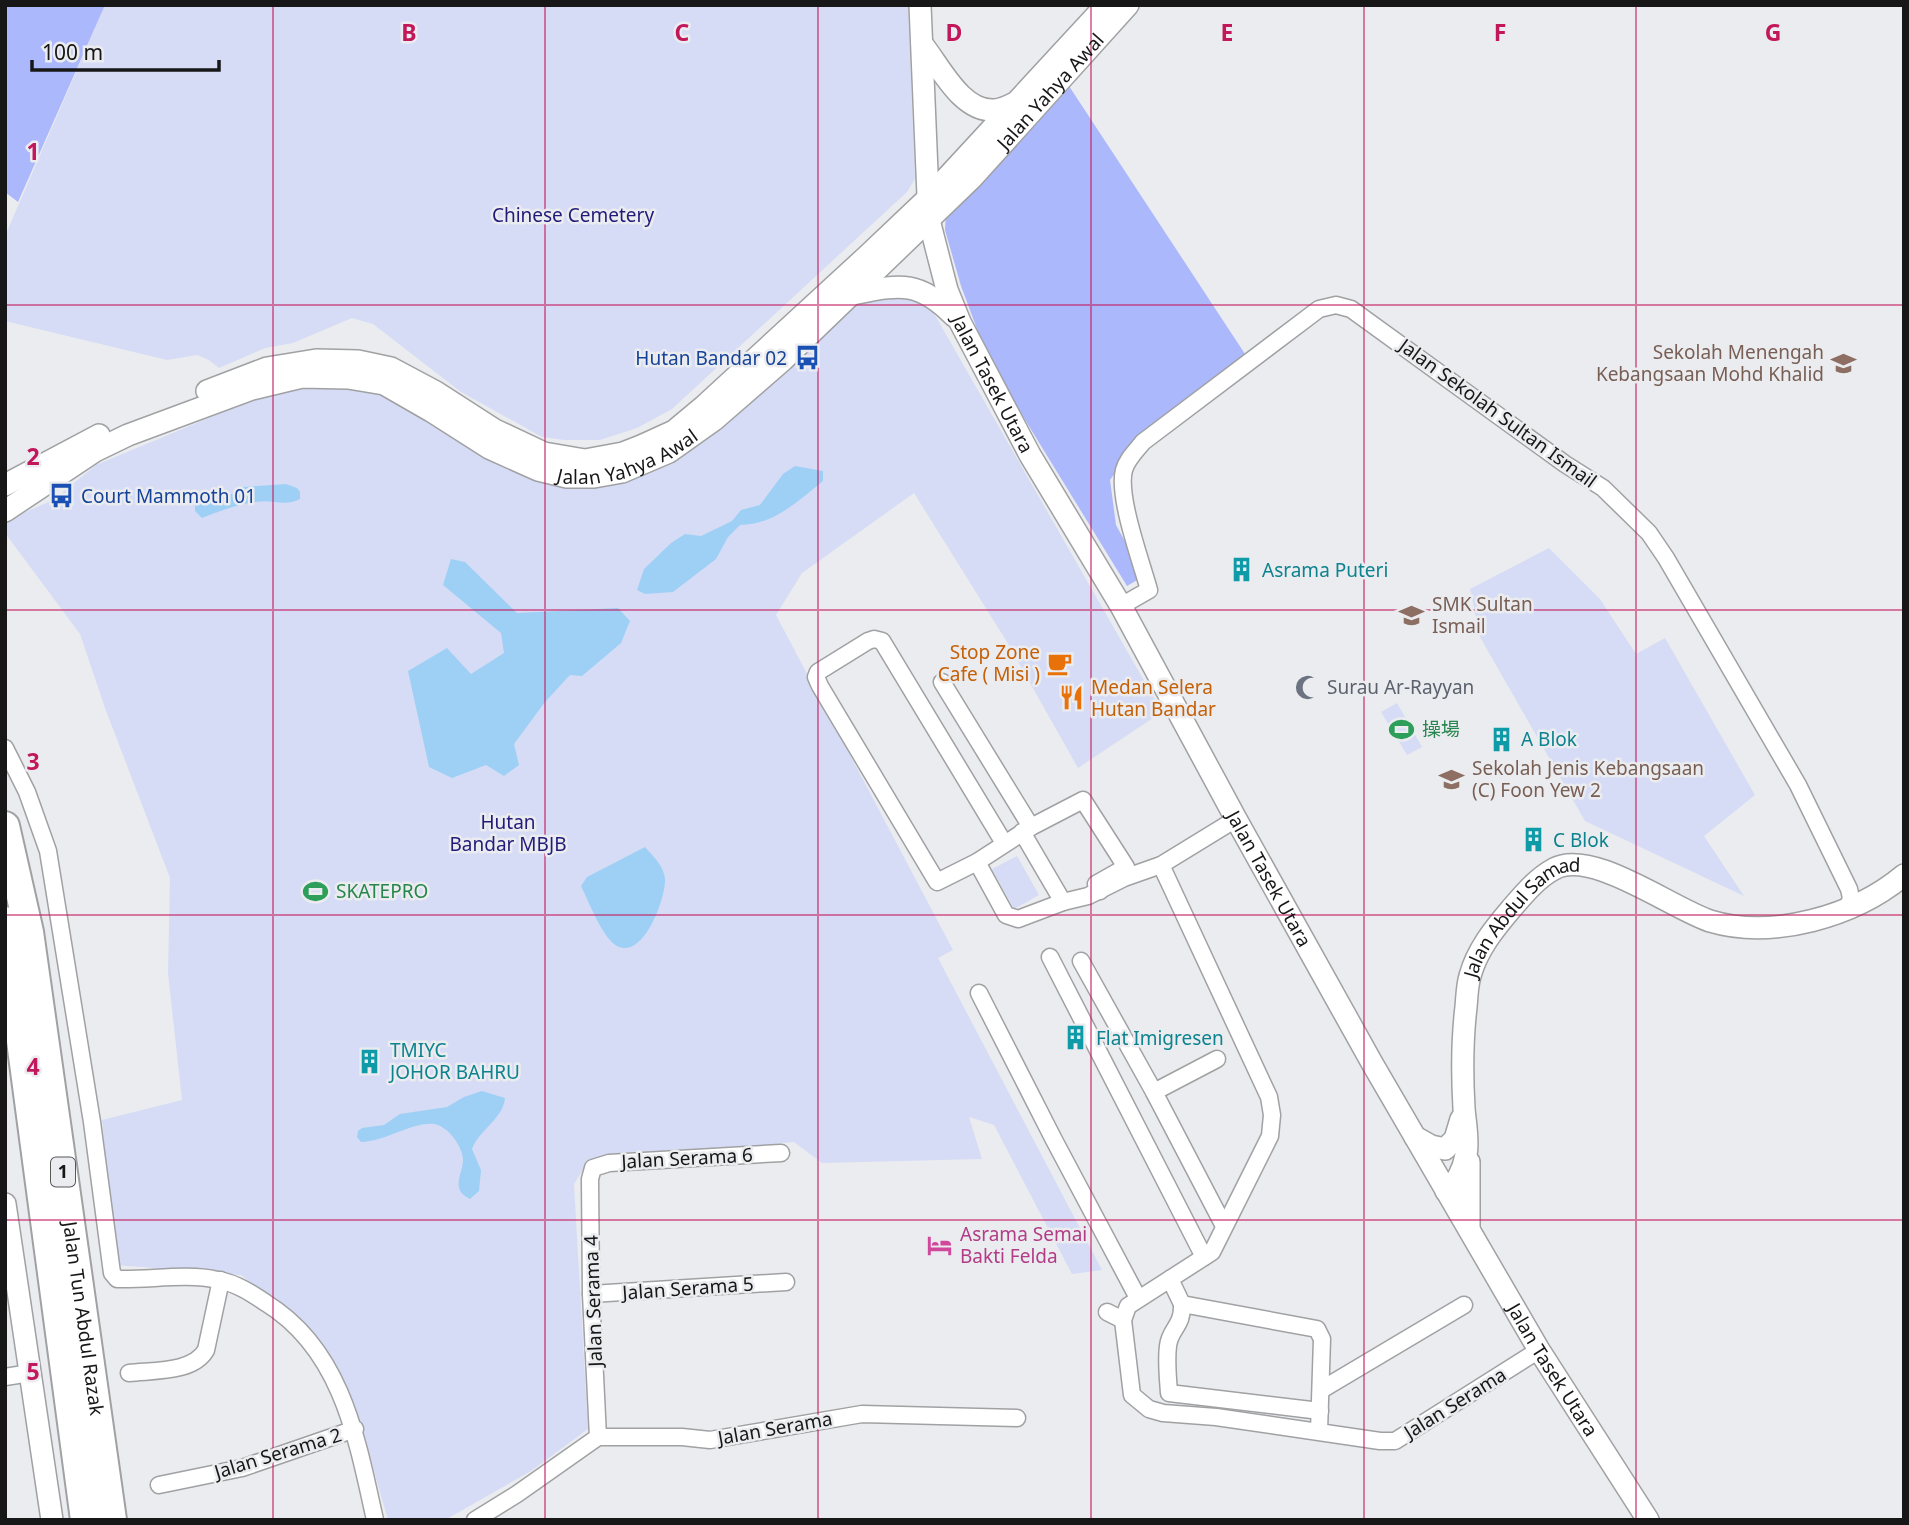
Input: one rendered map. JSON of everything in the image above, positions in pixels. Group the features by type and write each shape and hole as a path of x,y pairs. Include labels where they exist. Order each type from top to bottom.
{"highway":[{"name":"Jalan Tun Abdul Razak","path":"5,826 29,932 112,1520"},
{"name":"Jalan Tun Abdul Razak","path":"5,921 85,1520"}],"main road":[{"name":"Jalan Tasek Utara","path":"920,5 928,209 947,290 960,322 1030,456 1121,606 1236,819 1446,1191 1539,1350 1648,1520"},
{"name":"Jalan Yahya Awal","path":"5,511 95,451 128,435 252,389 302,377 348,378 384,384 489,448 538,470 567,477 594,477 622,472 669,452 714,420 783,360 852,294 928,209 1016,103 1106,5"},
{"name":"Jalan Yahya Awal","path":"5,485 122,424 267,368 316,360 358,361 391,368 436,392 495,430 544,453 584,460 623,453 674,431 928,209 972,178 1128,5"},
{"path":"922,44 961,96 971,103 981,109 992,110 1016,103"},
{"path":"852,294 908,286 937,299 960,322"},
{"name":"Jalan Abdul Samad","path":"1446,1191 1454,1185 1467,1152 1462,1039 1469,978 1477,956 1493,929 1555,868 1572,864 1595,867 1710,921 1772,926 1825,919 1888,889 1904,875"},
{"path":"1415,1137 1431,1146 1445,1149 1455,1139 1464,1110"},
{"path":"1465,1133 1471,1146 1469,1231"},
{"path":"5,1204 52,1520"}],"street":[{"name":"Jalan Sekolah Sultan Ismail","path":"1121,606 1149,590 1121,488 1129,458 1143,442 1319,309 1336,305 1351,309 1602,488 1648,533 1666,558 1798,785 1849,889 1851,898 1847,909"},
{"path":"1004,843 880,639 868,641 816,674 820,686 937,882 977,862 1004,843 1083,800 1126,867 1096,884 1100,891"},
{"path":"942,682 989,759 1063,902"},
{"path":"5,748 27,792 48,851 92,1122 112,1273 117,1279 205,1278 231,1283 276,1309 305,1335 330,1370 355,1429 376,1520"},
{"path":"963,774 989,759"},
{"path":"977,862 1009,917 1018,919 1063,902 1079,900 1125,878 1161,865 1236,819"},
{"path":"1161,865 1269,1097 1272,1115 1270,1136 1221,1220 1213,1252 1201,1250"},
{"path":"1050,957 1201,1250"},
{"path":"1081,961 1221,1220"},
{"path":"979,993 1138,1297"},
{"path":"1154,1092 1217,1059"},
{"name":"Jalan Serama 6","path":"594,1166 781,1153"},
{"name":"Jalan Serama 4","path":"594,1166 590,1180 591,1294 598,1437"},
{"path":"1107,1312 1123,1320 1128,1306 1138,1297 1172,1283 1201,1250"},
{"path":"129,1373 192,1364 201,1358 206,1350 221,1280"},
{"name":"Jalan Serama 5","path":"591,1294 786,1282"},
{"path":"1172,1283 1182,1304 1180,1324 1168,1345 1169,1393 1320,1421 1322,1339 1317,1329 1182,1304"},
{"path":"1321,1390 1464,1305"},
{"name":"Jalan Serama","path":"1123,1320 1130,1389 1136,1399 1149,1409 1163,1413 1216,1417 1320,1421 1380,1441 1395,1441 1539,1350"},
{"path":"5,1377 30,1373"},
{"name":"Jalan Serama","path":"598,1437 682,1437 710,1440 862,1413 1017,1418"},
{"name":"Jalan Serama 2","path":"159,1485 242,1468 355,1429"},
{"path":"475,1520 598,1437"}],"green space":[{"name":"Chinese Cemetery","path":"105,5 908,5 915,179 907,192 672,409 637,428 600,440 542,437 461,392 373,324 352,318 293,343 265,348 219,368 197,355 167,360 5,321 5,236"},
{"name":"Hutan Bandar MBJB","path":"886,289 928,303 1162,712 1078,768 1007,642 914,493 802,573 776,615 953,950 938,958 1102,1270 1072,1274 994,1125 969,1117 982,1159 822,1163 794,1142 587,1163 574,1184 588,1429 531,1471 445,1520 388,1520 365,1440 333,1359 291,1315 241,1275 116,1265 102,1120 182,1100 168,973 170,878 105,708 80,634 5,533 5,521 53,500 96,465 300,380 364,384 609,482 852,306"},
{"path":"1549,548 1600,599 1636,654 1665,638 1755,795 1704,836 1744,896 1585,821 1480,637 1470,589"},
{"name":"操場","path":"1397,703 1422,747 1407,755 1381,712"},
{"path":"1017,856 1039,895 1014,909 992,869"}],"shaded area":[{"path":"5,5 105,5 18,202 5,192"},
{"path":"1067,83 1245,354 1139,440 1110,480 1116,525 1144,576 1127,586 989,361 961,286 945,230 946,211"},
{"path":"795,466 823,471 823,481 775,516 764,521 740,525 728,537 716,559 673,592 645,594 637,590 644,569 671,543 685,534 701,536 732,521 741,510 760,505 783,474"},
{"path":"286,484 297,488 300,499 289,502 249,503 202,518 195,511 195,505 235,493 243,487"},
{"path":"451,559 465,562 517,613 618,608 630,621 621,643 582,676 570,675 545,702 514,744 519,765 504,776 486,765 452,778 429,767 408,671 447,648 471,674 504,653 501,633 443,585"},
{"path":"645,847 663,870 665,879 662,899 652,925 644,936 627,948 617,946 601,928 581,886 587,877"},
{"path":"482,1091 505,1098 500,1112 472,1149 481,1170 479,1191 470,1199 459,1187 463,1160 460,1149 454,1138 439,1126 425,1124 370,1141 361,1142 357,1137 362,1128 384,1125 400,1114 447,1107"}],"place":[{"name":"Hutan Bandar 02","path":"807,358"},
{"name":"Sekolah Menengah Kebangsaan Mohd Khalid","path":"1844,363"},
{"name":"Court Mammoth 01","path":"61,496"},
{"name":"Asrama Puteri","path":"1242,570"},
{"name":"SMK Sultan Ismail","path":"1412,615"},
{"name":"Stop Zone Cafe ( Misi )","path":"1060,663"},
{"name":"Surau Ar-Rayyan","path":"1307,687"},
{"name":"Medan Selera Hutan Bandar","path":"1071,698"},
{"name":"操場","path":"1402,729"},
{"name":"A Blok","path":"1501,739"},
{"name":"Sekolah Jenis Kebangsaan (C) Foon Yew 2","path":"1452,779"},
{"name":"C Blok","path":"1533,840"},
{"name":"SKATEPRO","path":"316,891"},
{"name":"Flat Imigresen","path":"1076,1038"},
{"name":"TMIYC JOHOR BAHRU","path":"370,1061"},
{"name":"Asrama Semai Bakti Felda","path":"940,1245"}]}
